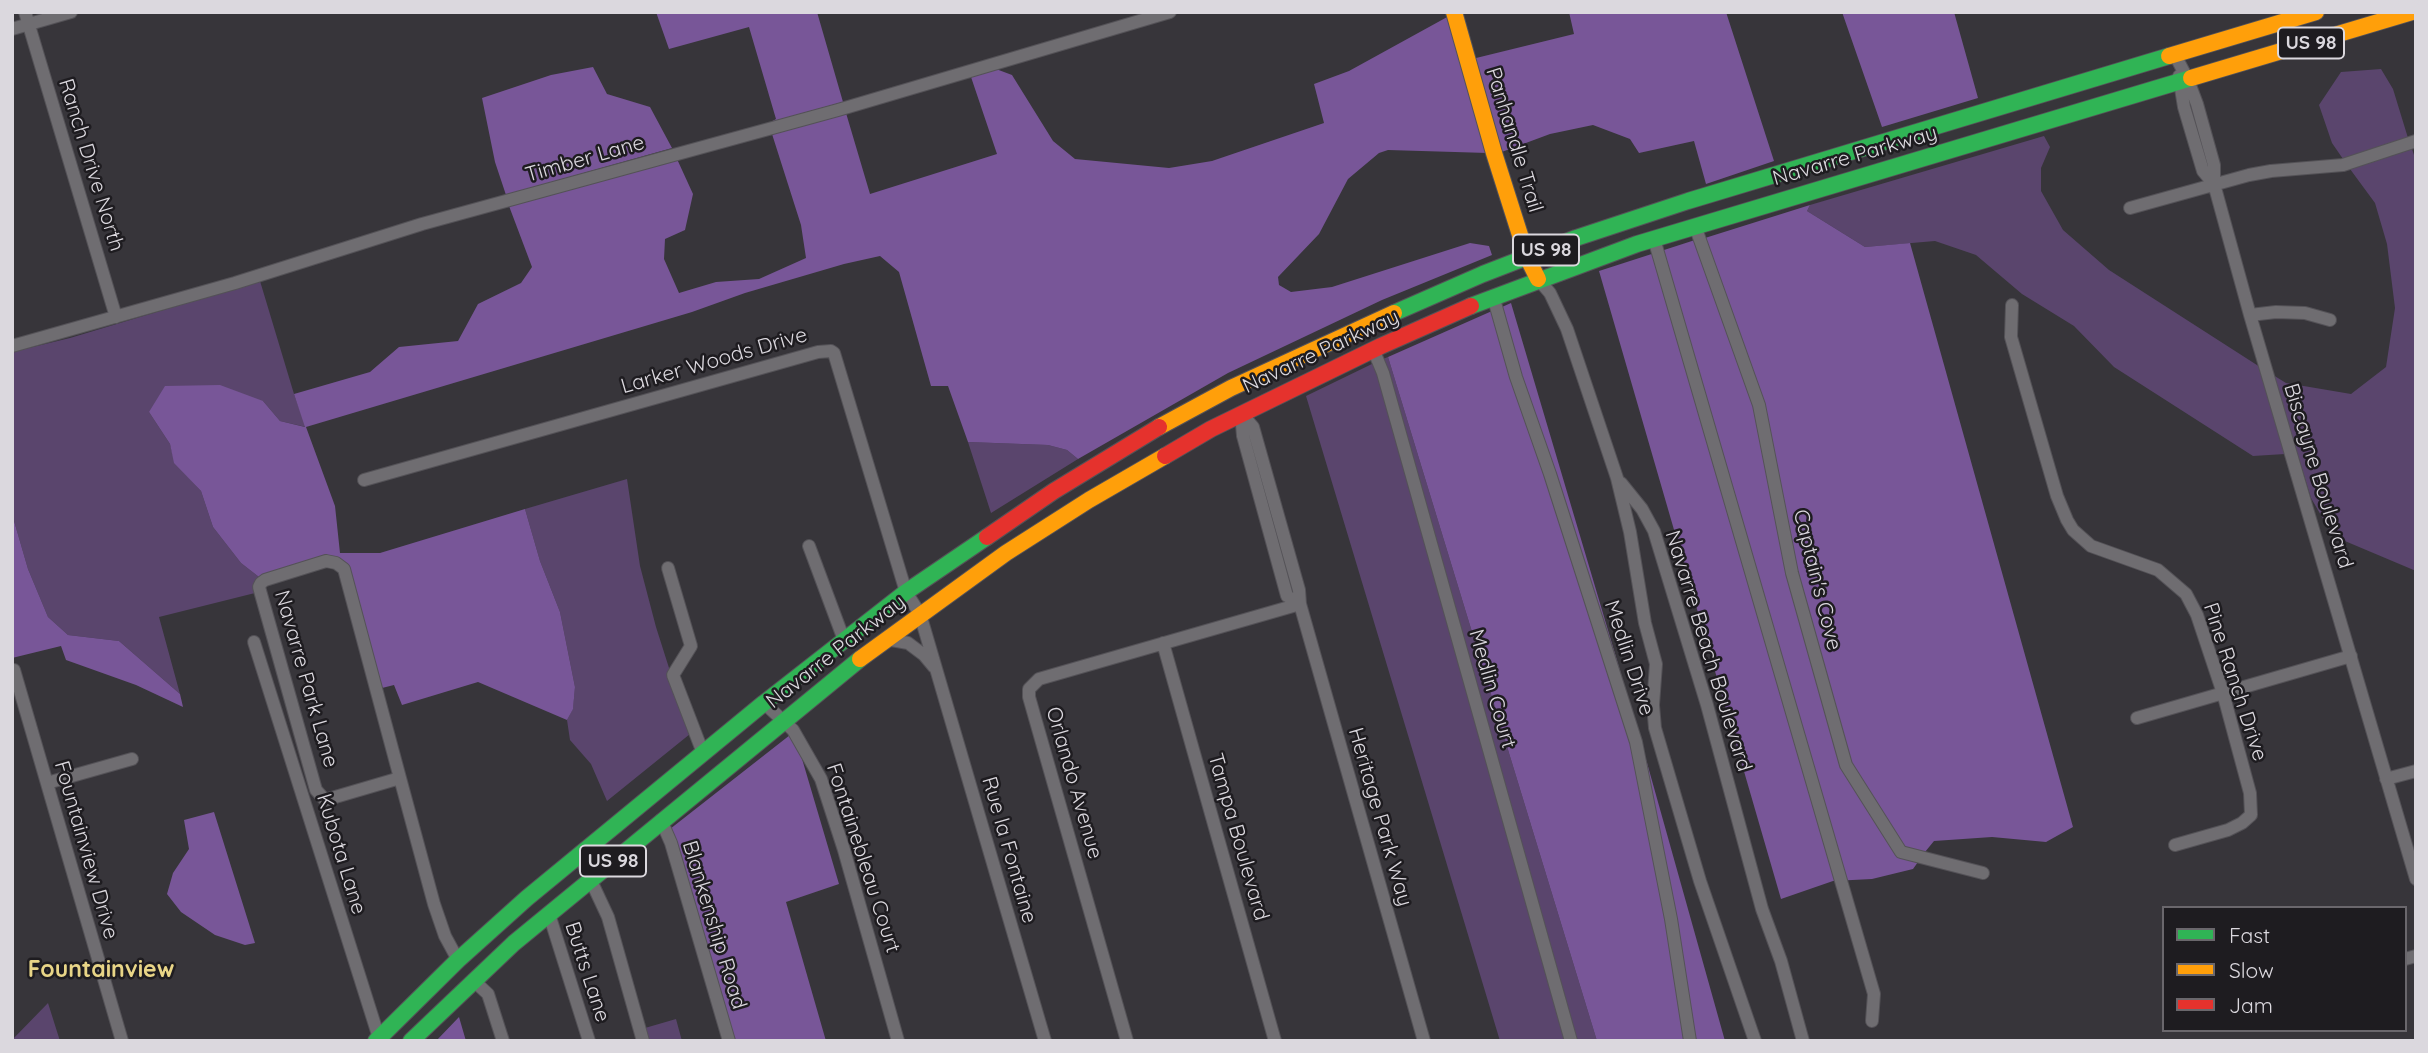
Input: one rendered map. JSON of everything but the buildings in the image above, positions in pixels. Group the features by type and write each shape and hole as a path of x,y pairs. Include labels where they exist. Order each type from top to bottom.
{"main road":[{"name":"Panhandle Trail","path":"1454,12 1494,153 1527,257 1538,279"},
{"name":"Navarre Parkway","path":"411,1041 473,980 549,914 781,721 886,639 1006,553 1089,500 1241,413 1493,296 1654,239 2412,12"},
{"name":"Navarre Parkway","path":"378,1039 458,960 579,855 844,639 906,592 1054,491 1160,427 1264,372 1443,291 1576,238 1688,201 2307,14"},
{"path":"1160,427 1197,414 1228,411 1241,413 1248,393 1253,388 1405,315 1443,291"}],"street":[{"path":"12,29 26,18 71,12"},
{"name":"Timber Lane","path":"12,346 245,280 422,223 838,110 1170,12"},
{"name":"Ranch Drive North","path":"26,18 116,317"},
{"name":"Biscayne Boulevard","path":"2175,55 2184,81 2184,107 2203,172 2214,184 2249,315 2416,879"},
{"path":"2130,208 2271,171 2343,165 2416,141"},
{"name":"Captain's Cove","path":"1695,226 1759,405 1792,573 1846,765 1901,852 1983,873"},
{"path":"1654,239 1874,994 1872,1021"},
{"path":"1538,279 1549,293 1567,329 1617,478"},
{"name":"Medlin Drive","path":"1493,296 1516,377 1636,741 1671,919 1690,1041"},
{"name":"Pine Ranch Drive","path":"2012,305 2011,337 2057,496 2067,520 2073,530 2091,546 2158,569 2186,594 2197,615 2223,693 2250,793 2251,815 2228,830 2175,845"},
{"path":"2249,315 2305,313 2330,320"},
{"name":"Medlin Court","path":"1374,349 1571,1041"},
{"name":"Larker Woods Drive","path":"364,480 818,352 831,351 906,592"},
{"name":"Heritage Park Way","path":"1241,413 1253,427 1299,590 1300,604 1424,1041"},
{"name":"Navarre Beach Boulevard","path":"1617,478 1630,532 1645,623 1656,664 1653,705 1655,728 1700,881 1755,1041"},
{"name":"Navarre Beach Boulevard","path":"1617,478 1642,509 1654,531 1707,705 1756,888 1781,961 1803,1041"},
{"path":"809,546 844,639"},
{"name":"Navarre Park Lane","path":"400,778 325,800 316,789 261,594 261,583 265,580 326,561 336,563 344,569 434,904 445,936 458,960"},
{"path":"668,568 691,646 673,675 703,752"},
{"name":"Rue la Fontaine","path":"906,592 920,614 1045,1041"},
{"name":"Orlando Avenue","path":"1126,1041 1033,710 1030,690 1039,679 1300,604"},
{"name":"Rue la Fontaine","path":"886,639 908,643 924,655 937,670"},
{"name":"Kubota Lane","path":"254,642 378,1039"},
{"name":"Tampa Boulevard","path":"1163,643 1275,1041"},
{"path":"2137,718 2351,656"},
{"name":"Fountainview Drive","path":"14,670 122,1041"},
{"name":"Fontainebleau Court","path":"764,703 793,730 821,779 898,1041"},
{"path":"47,783 132,759"},
{"path":"2386,779 2416,771"},
{"name":"Blankenship Road","path":"661,820 671,843 729,1041"},
{"path":"579,855 608,916 643,1041"},
{"name":"Butts Lane","path":"549,914 589,1041"},
{"path":"473,980 488,994 503,1041"}],"shaded area":[{"path":"656,12 817,12 843,102 771,122 776,119 749,27 669,49"},
{"path":"1569,12 1726,12 1774,161 1706,184 1694,141 1639,153 1630,139 1593,125 1550,134 1499,153 1472,59 1574,34"},
{"path":"1842,12 1954,12 1978,98 1882,127"},
{"path":"1449,16 1488,153 1388,150 1379,153 1348,179 1319,234 1278,277 1279,285 1291,292 1332,287 1470,243 1489,246 1492,255 1382,300 1228,373 1078,459 1067,450 1048,445 968,442 948,386 931,386 899,272 880,256 745,293 692,312 306,427 335,506 340,553 380,553 525,509 540,561 560,612 575,687 573,709 567,720 478,682 402,705 394,685 382,688 349,568 324,555 259,577 241,563 213,527 201,491 174,463 170,444 149,412 165,386 220,385 263,401 280,421 305,427 294,394 370,372 399,347 458,341 478,304 521,283 532,267 509,206 677,159 693,194 685,230 665,239 664,259 679,293 716,282 759,279 806,258 801,225 772,134 846,113 870,194 997,154 971,77 996,69 1012,75 1053,141 1075,159 1169,168 1212,161 1324,123 1314,84 1349,71"},
{"path":"593,67 607,94 650,107 672,148 506,195 495,162 482,98 551,75"},
{"path":"2381,69 2393,89 2408,138 2343,159 2332,143 2319,105 2341,72"},
{"path":"2044,136 2050,147 2041,168 2041,191 2063,230 2109,270 2260,367 2285,454 2253,456 2114,367 2074,326 2022,294 1976,255 1935,241 1865,247 1807,211 1810,205"},
{"path":"2412,149 2416,161 2416,571 2333,536 2311,498 2273,375 2286,383 2351,394 2386,367 2395,308 2387,244 2375,203 2350,169"},
{"path":"1810,205 1807,211 1865,247 1910,243 2073,827 2046,842 1992,837 1934,841 1925,852 1904,847 1851,763 1797,572 1763,403 1705,238"},
{"path":"1695,240 1754,406 1841,766 1897,855 1918,862 1913,869 1872,879 1833,881 1781,899 1599,271"},
{"path":"260,281 306,427 280,421 263,401 149,412 170,444 175,463 201,491 213,527 241,563 259,577 255,593 159,617 180,694 119,641 68,635 48,617 28,569 12,514 12,352 70,338"},
{"path":"1511,303 1637,728 1521,375 1502,307"},
{"path":"1492,311 1631,743 1666,920 1684,1041 1597,1041 1388,357"},
{"path":"1388,357 1597,1041 1577,1041 1383,359"},
{"path":"1374,363 1566,1041 1500,1041 1306,396"},
{"path":"968,442 1048,445 1067,450 1078,459 991,513"},
{"path":"627,479 640,566 690,734 607,801 591,764 570,740 567,720 573,708 575,687 560,612 540,561 525,509"},
{"path":"12,514 28,569 48,617 68,635 119,641 180,694 183,707 136,685 66,660 61,646 12,658"},
{"path":"790,735 800,752 839,884 786,902 826,1041 734,1041 670,829"},
{"path":"1642,745 1725,1041 1695,1041"},
{"path":"214,812 255,943 245,945 215,935 181,912 167,894 173,873 189,849 184,820"},
{"path":"48,1003 60,1041 12,1041 12,1040"},
{"path":"459,1017 466,1041 436,1041"},
{"path":"676,1019 682,1041 649,1041 645,1028"}],"traffic: fast":[{"path":"1394,313 1483,274 1576,238 1688,201 2169,56"},
{"path":"1471,306 1637,244 2191,78"},
{"path":"376,1041 458,960 527,898 764,703 906,592 987,537"},
{"path":"411,1041 514,943 860,659"}],"traffic: slow":[{"path":"1454,12 1494,153 1527,257 1538,279"},
{"path":"2169,56 2316,12"},
{"path":"2191,78 2412,12"},
{"path":"1159,427 1231,388 1394,313"},
{"path":"860,659 1006,553 1165,456"}],"traffic: jam":[{"path":"1165,456 1211,429 1381,346 1471,306"},
{"path":"987,537 1054,491 1159,427"}],"district":[{"name":"Fountainview","path":"101,970"}]}
